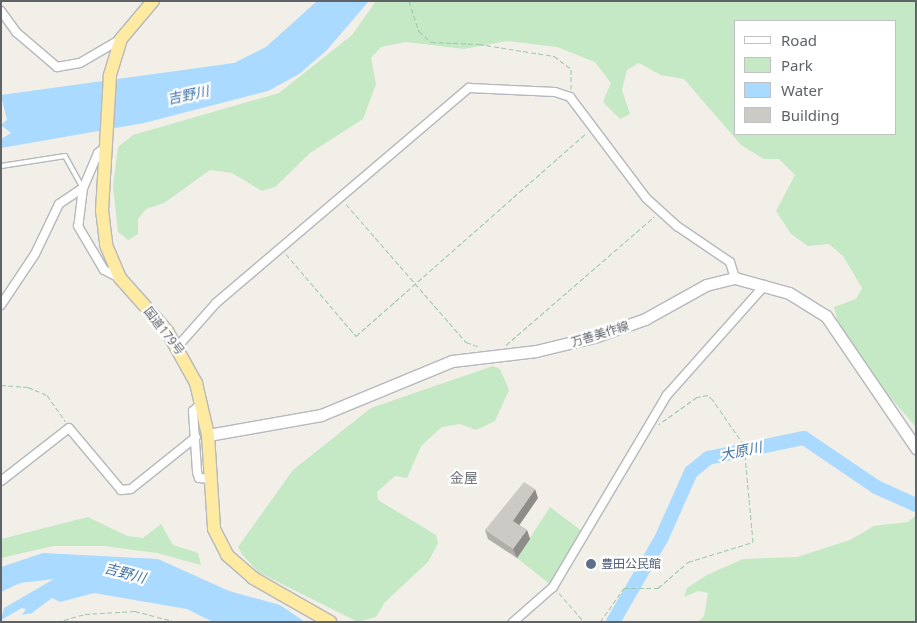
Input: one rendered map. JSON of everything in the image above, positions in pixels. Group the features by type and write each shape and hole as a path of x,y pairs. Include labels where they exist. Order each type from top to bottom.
{"highway":[{"name":"国道179号","path":"153,1 121,39 115,59 106,143 102,229 120,278 178,346 202,403 202,436 211,479 214,529 227,555 252,578 330,622"}],"main road":[{"name":"万善美作線","path":"202,436 321,415 452,361 536,351 594,338 645,319 706,285 735,278 766,285 789,293 826,316 916,448"}],"street":[{"path":"1,11 16,32 57,67 80,63 121,39"},
{"path":"178,346 216,303 282,249 340,197 469,88 545,91 570,97 594,124 621,166 659,210 730,262 735,278"},
{"path":"106,143 98,152 83,188 78,226 82,239 104,270 120,278"},
{"path":"1,305 35,254 59,204 83,188"},
{"path":"513,622 553,587 673,387 766,285"},
{"path":"1,481 69,428 125,490 202,436"}],"lane":[{"path":"1,166 65,156 83,188"}],"path":[{"path":"409,1 419,32 431,42 487,45 566,61 571,68 570,97"},
{"path":"282,249 356,336 594,124"},
{"path":"340,197 466,342 482,348"},
{"path":"500,347 659,210"},
{"path":"1,385 28,387 47,395 69,428"},
{"path":"600,622 627,589 658,588 688,562 753,542 744,445 708,395 697,397 648,429"},
{"path":"553,587 584,622"},
{"path":"57,622 85,614 135,611 177,622"}],"green space":[{"path":"376,1 916,1 916,427 881,387 838,323 834,307 856,299 862,288 843,256 829,244 808,246 791,234 776,211 795,175 779,159 764,159 741,145 684,79 661,75 639,63 627,70 622,90 630,114 620,119 603,102 611,83 595,62 557,47 507,41 464,49 406,42 381,47 371,58 376,84 363,119 310,153 275,187 262,191 232,173 210,170 164,203 146,209 138,219 138,234 128,240 118,232 113,186 118,147 133,135 279,93 352,35"},
{"path":"493,366 500,369 509,390 495,421 476,430 460,424 442,427 421,446 407,478 395,476 377,492 378,500 436,535 438,543 428,562 385,602 376,617 358,622 258,572 242,554 238,547 293,470 371,408"},
{"path":"550,507 583,532 551,585 517,558"},
{"path":"916,515 916,622 698,622 704,616 708,593 698,591 684,597 687,588 707,575 743,559 797,557 850,540 874,526 908,522"},
{"path":"88,517 127,536 143,538 161,524 173,545 198,553 201,565 157,553 104,546 53,546 1,558 1,539"}],"water":[{"name":"吉野川","path":"317,1 369,1 326,51 299,74 268,91 144,123 1,148 1,139 11,133 1,125 7,120 1,95 234,63 266,47"},
{"name":"吉野川","path":"43,553 158,559 229,591 280,605 305,622 213,622 187,609 94,593 60,602 52,598 32,613 22,615 26,609 22,608 1,620 4,608 54,579 20,583 1,592 1,567"}],"building":[{"path":"524,482 535,489 513,521 527,530 513,549 485,530"}],"waterway":[{"name":"大原川","path":"613,622 662,537 691,472 708,458 804,438 876,487 916,505"}],"place":[{"name":"豊田公民館","path":"591,564"}],"district":[{"name":"金屋","path":"464,478"}]}
